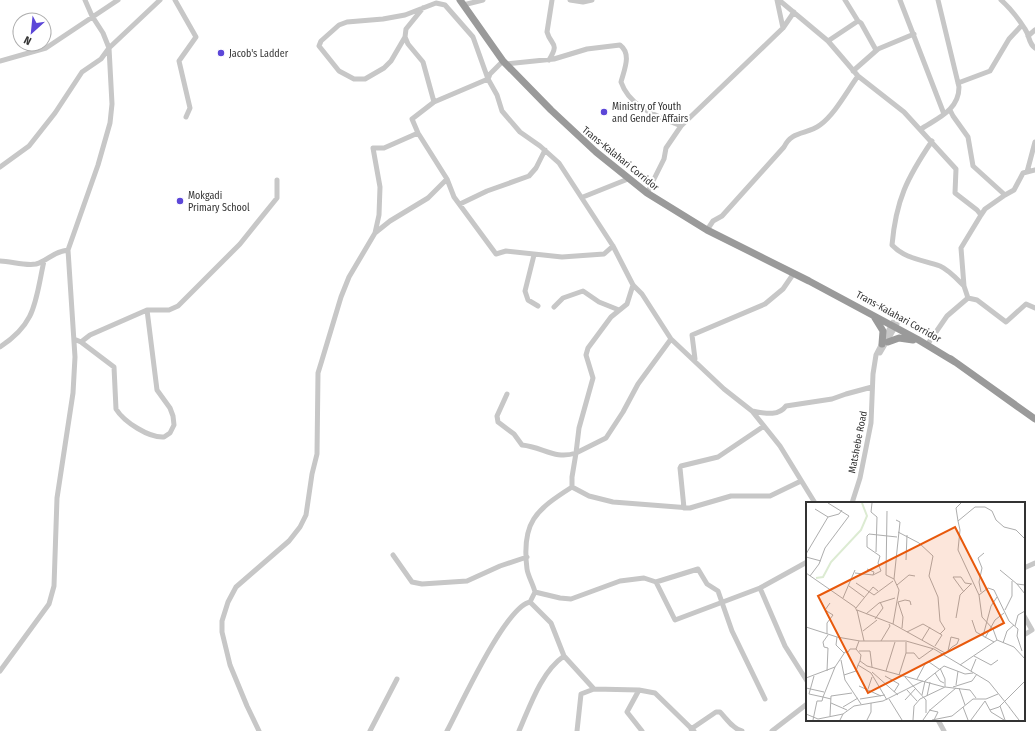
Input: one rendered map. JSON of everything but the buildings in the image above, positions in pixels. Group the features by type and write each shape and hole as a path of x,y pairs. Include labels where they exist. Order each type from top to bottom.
{"highway":[{"name":"Trans-Kalahari Corridor","path":"461,2 505,62 570,129 647,194 707,230 810,281 874,317 894,325"},
{"name":"Trans-Kalahari Corridor","path":"810,281 833,291 928,343 1035,419"},
{"path":"874,317 883,331 885,343 899,338 907,338 928,343"}],"street":[{"path":"0,671 49,604 54,586 57,498 73,393 74,339 68,250 98,165 110,124 112,104 109,48 103,33 92,16 85,0"},
{"path":"0,61 46,48 118,0"},
{"path":"0,167 29,146 55,113 82,72 101,59 109,48 160,0"},
{"path":"175,0 196,37 179,61 190,108 190,112 186,117"},
{"path":"461,2 483,0"},
{"path":"549,60 555,49 555,44 547,32 552,0"},
{"path":"570,0 582,2 592,0"},
{"path":"778,0 828,41 858,76 904,112 921,129 956,169 955,193 977,210 980,215"},
{"path":"778,0 783,28"},
{"path":"845,0 858,21 861,23 876,50"},
{"path":"900,0 944,114"},
{"path":"921,129 950,110 958,99 958,83 938,0"},
{"path":"1001,0 1010,8 1022,25 1028,36 1030,44 1035,48"},
{"path":"423,8 406,28 405,37 391,61 384,68 359,80 347,77 339,71 319,46 326,37 339,26 347,22 383,19 405,15 423,8 436,3 445,5 473,37 488,79 497,95 502,111 514,127 545,150 559,163 583,197 613,246 633,285 642,294 671,339 695,359 724,389 752,412 780,446 814,502"},
{"path":"647,194 664,159 666,148 681,126 783,28 794,12"},
{"path":"828,41 858,21"},
{"path":"958,83 990,71 1009,39 1022,25"},
{"path":"1028,36 1035,30"},
{"path":"853,71 876,50 914,34"},
{"path":"405,37 413,52 423,62 434,102"},
{"path":"613,246 604,254 562,257 506,251 498,255 493,253 460,204 447,179 418,132 412,117 434,102 488,79 490,74 505,62 549,60 587,49 620,45 624,48 626,60 621,82 631,97 642,109 681,126"},
{"path":"707,230 713,221 722,216 784,147 789,139 798,133 810,131 822,124 858,76"},
{"path":"950,110 952,116 968,137 973,166 1004,195"},
{"path":"259,731 230,665 222,632 222,621 228,602 236,587 289,541 300,527 306,515 312,474 317,454 318,373 341,297 349,277 375,233 380,215 381,198 373,148 384,148 418,132"},
{"path":"932,141 913,169 903,190 894,220 892,245 897,250 914,259 941,267 964,286"},
{"path":"1027,172 1035,142"},
{"path":"460,204 487,190 528,176 536,168 545,150"},
{"path":"968,298 964,286 961,248 985,209 1004,195 1014,190 1024,174 1035,170"},
{"path":"583,197 628,178"},
{"path":"375,233 390,221 428,198 447,179"},
{"path":"81,342 90,335 147,310 169,310 178,306 240,244 277,198 277,180"},
{"path":"0,261 33,264 44,261 57,252 68,250"},
{"path":"534,255 525,291 528,300 538,306"},
{"path":"0,347 16,336 26,326 33,310 44,261"},
{"path":"695,359 692,335 765,304 784,289 794,273"},
{"path":"572,487 579,428 594,378 586,355 588,348 611,317 627,304 633,285"},
{"path":"554,308 562,298 583,291 599,302 620,310"},
{"path":"968,298 977,300 1006,322 1026,304 1035,308"},
{"path":"928,343 947,316 968,298"},
{"path":"74,339 81,342 114,367 116,409 119,415 151,435 164,437 170,433 174,425 173,416 170,408 157,390 147,310"},
{"path":"852,502 862,469 871,423 872,387 876,358 894,325"},
{"path":"507,394 497,416 498,422 514,434 522,445 538,448 559,456 566,456 576,453 606,438 623,412 638,384 671,339"},
{"name":"Matshebe Road","path":"871,423 876,358"},
{"path":"752,412 777,413 783,410 786,406 832,399 872,387"},
{"path":"684,508 681,466 718,457 764,426"},
{"path":"572,487 589,496 613,502 684,508 703,505 731,496 770,496 801,481"},
{"path":"530,602 535,592 527,570 526,537 531,520 545,505 572,487"},
{"path":"393,555 412,582 422,584 467,581 500,566 527,557"},
{"path":"656,582 675,620 760,588 806,563"},
{"path":"1025,568 1035,563"},
{"path":"535,592 571,599 631,579 644,578 656,582 698,569 707,584 718,591 732,631 765,699"},
{"path":"760,588 785,646 806,679"},
{"path":"530,602 551,623 564,656 594,689"},
{"path":"447,731 481,665 503,628 524,603 530,602"},
{"path":"1025,618 1032,630 1025,634"},
{"path":"518,731 537,690 550,670 564,656"},
{"path":"370,731 397,678"},
{"path":"577,731 581,694 594,689 639,690 655,693 692,730 716,712 720,712 738,730 742,731"},
{"path":"639,690 627,712 642,731"},
{"path":"772,731 806,705"},
{"path":"939,721 944,731"}],"place":[{"name":"Jacob's Ladder","path":"221,53"},
{"name":"Ministry of Youth and Gender Affairs","path":"604,112"},
{"name":"Mokgadi Primary School","path":"180,201"}]}
